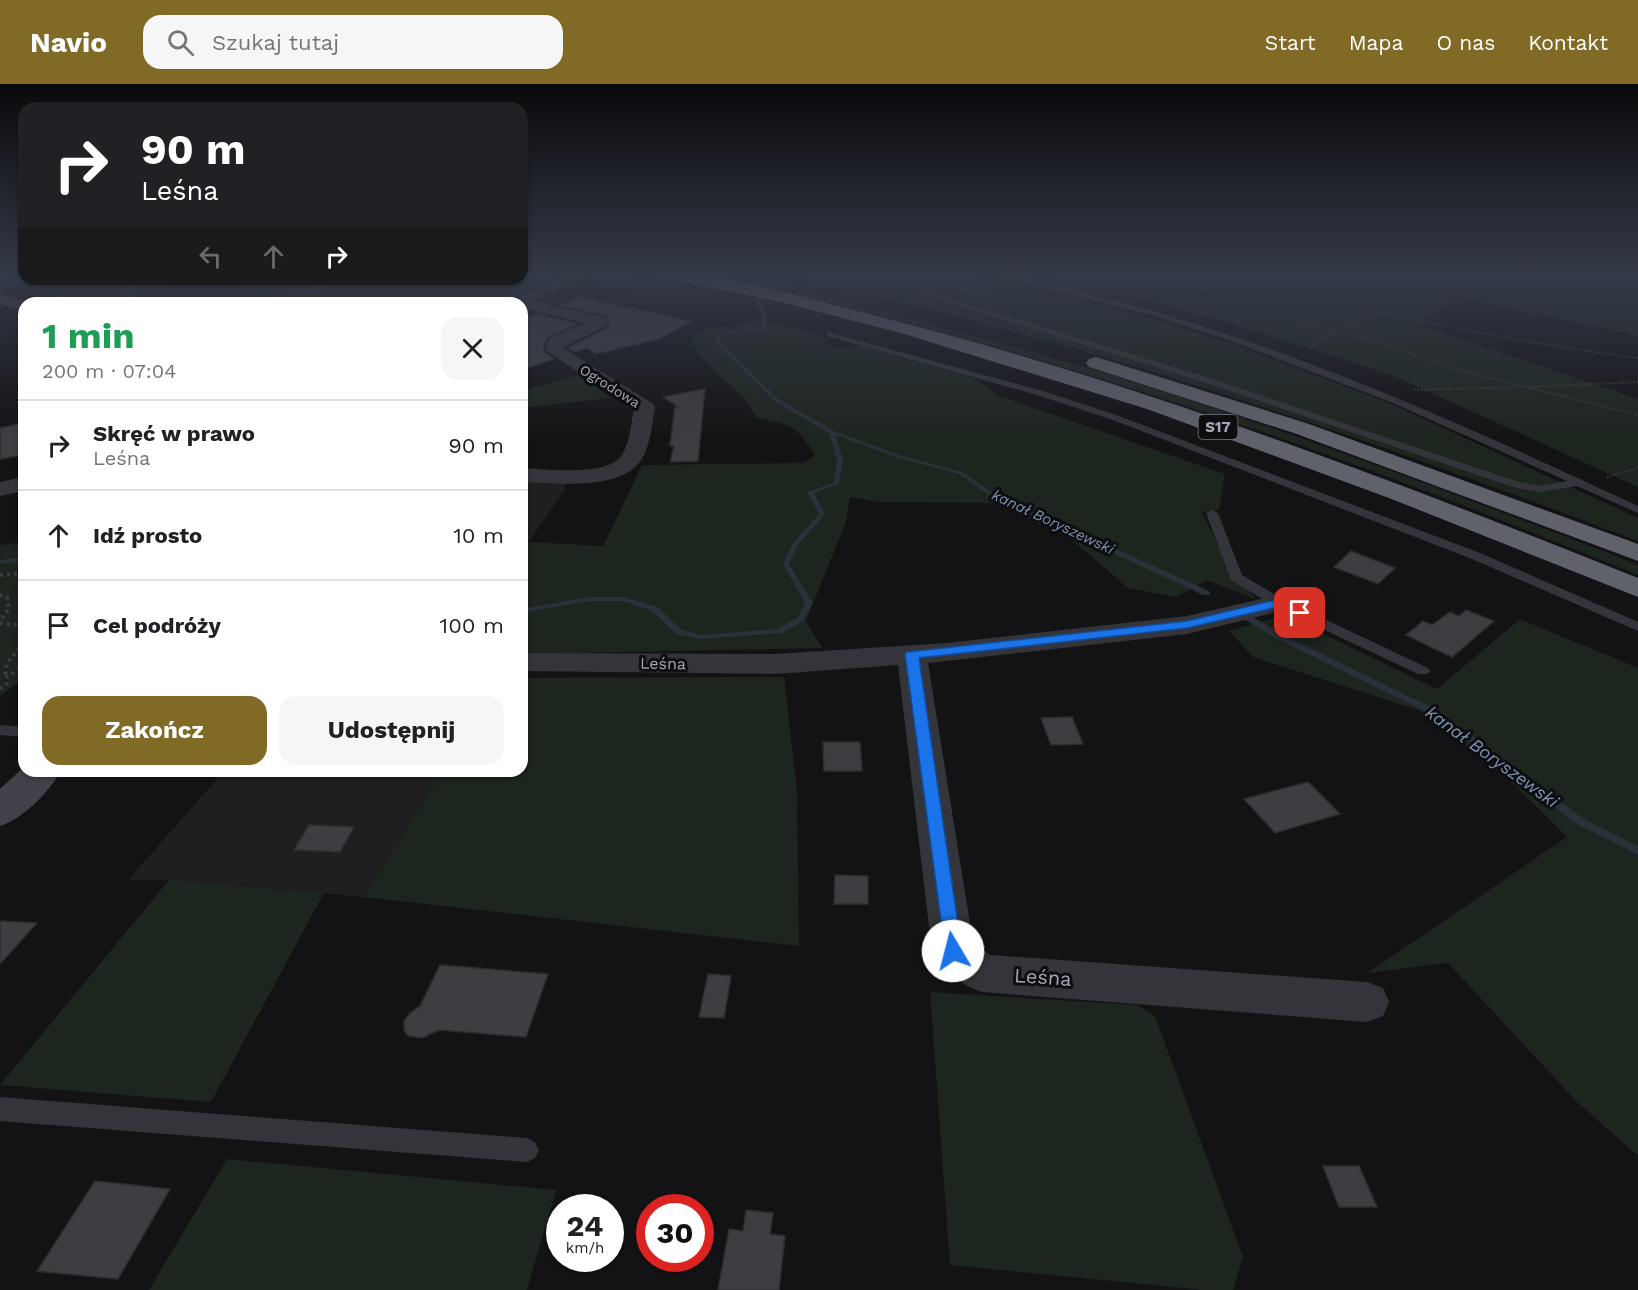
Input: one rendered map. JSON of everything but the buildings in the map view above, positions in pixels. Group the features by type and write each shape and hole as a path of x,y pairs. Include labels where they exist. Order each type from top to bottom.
{"highway":[{"name":"S17","path":"896,327 988,352 1245,436 1472,520 1638,588"},
{"name":"S17","path":"970,327 1210,398 1403,465 1638,554"}],"street":[{"name":"Ogrodowa","path":"528,475 591,475 623,468 632,458 645,407 554,350 555,343 589,327"},
{"path":"0,489 18,485"},
{"path":"929,653 1187,624 1279,603"},
{"name":"Leśna","path":"528,662 774,664 929,653 953,951 982,973 1367,1002"}],"lane":[{"path":"1034,327 1213,382 1517,485 1540,489 1580,482"},
{"path":"1200,327 1294,359 1378,391 1638,510"},
{"path":"831,334 1040,393 1116,418 1476,556 1638,627"},
{"path":"1212,513 1236,577 1279,603 1423,671"},
{"path":"0,730 18,732"},
{"path":"0,1109 527,1150"}],"path":[{"path":"1327,327 1462,371 1638,415"},
{"path":"1294,359 1345,327"},
{"path":"1461,327 1552,346 1638,358"},
{"path":"1378,391 1638,382"},
{"path":"0,575 18,574"},
{"path":"0,595 7,597 9,609 0,622 18,626"},
{"path":"18,651 2,671 5,678 18,670"},
{"path":"0,689 8,683"}],"shaded area":[{"path":"788,327 824,335 825,344 842,348 861,346 976,379 999,396 1225,474 1219,510 1202,512 1229,569 1257,600 1207,580 1176,597 1128,588 1071,539 993,503 878,502 850,497 846,522 806,621 822,648 528,654 529,542 603,546 642,465 804,463 815,455 797,431 791,427 756,417 742,396 698,353 692,342 699,332 710,328"},
{"path":"924,327 941,327 1120,378 1278,430 1390,470 1638,565 1638,575 1328,455 1223,418 1012,352"},
{"path":"996,327 1178,327 1232,344 1391,404 1638,518 1638,541 1432,465 1224,394"},
{"path":"1244,327 1427,327 1638,399 1638,487 1394,376"},
{"path":"1597,327 1638,327 1638,336"},
{"path":"579,375 611,398 528,407 528,389"},
{"path":"528,482 565,482 565,489 528,543"},
{"path":"18,543 18,683 0,696 0,545"},
{"path":"1284,615 1437,689 1520,619 1638,668 1638,1156 1577,1102 1448,963 1367,973 1567,837 1501,772 1418,710 1253,657 1229,631"},
{"path":"784,677 797,791 799,946 363,897 439,777 528,777 528,678"},
{"path":"219,777 439,777 363,897 169,880 128,880"},
{"path":"169,880 324,893 211,1102 0,1085"},
{"path":"930,992 1137,1005 1155,1016 1243,1257 1233,1290 1205,1290 950,1265"},
{"path":"227,1159 556,1190 555,1194 546,1194 546,1224 527,1290 149,1290"}],"waterway":[{"path":"764,327 723,333 717,336 719,344 778,401 832,432"},
{"path":"528,610 588,599 624,599 655,609 679,632 701,637 779,631 800,619 809,603 786,564 795,544 822,514 810,492 836,484 840,461 832,432"},
{"name":"kanał Boryszewski","path":"832,432 900,457 961,473 991,494 1206,593"},
{"path":"0,562 18,560"},
{"name":"kanał Boryszewski","path":"1247,617 1276,635 1436,713 1581,822 1638,851"}],"route":[{"path":"953,951 912,654 947,652 1187,624 1279,603 1300,613"}]}
